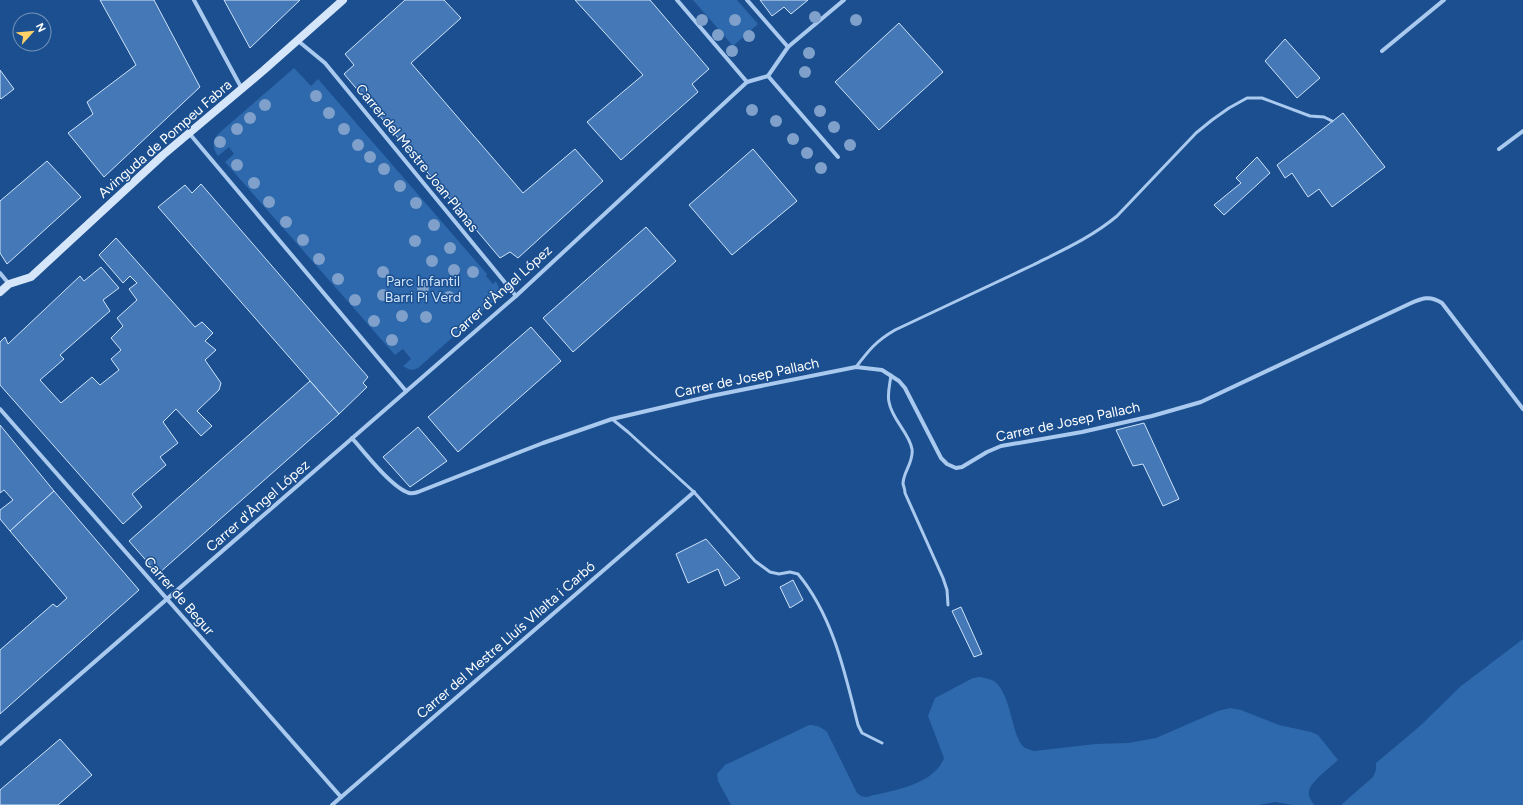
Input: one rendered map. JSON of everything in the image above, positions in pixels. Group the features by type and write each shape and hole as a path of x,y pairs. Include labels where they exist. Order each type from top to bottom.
{"street":[{"path":"194,0 242,89"},
{"name":"Avinguda de Pompeu Fabra","path":"0,292 9,284 31,277 163,155 242,89 343,0"},
{"path":"677,0 747,82"},
{"path":"747,0 788,47"},
{"path":"838,157 768,76 788,47 844,0"},
{"path":"1382,50 1444,0"},
{"name":"Carrer del Mestre Joan Planas","path":"297,40 325,63 516,296"},
{"name":"Carrer d'Àngel López","path":"0,744 516,296 747,82 768,76"},
{"path":"1499,149 1523,131"},
{"path":"189,133 406,391"},
{"path":"0,273 9,284"},
{"name":"Carrer de Josep Pallach","path":"352,438 391,481 403,491 410,494 543,442 612,419 711,396 856,367 882,370 899,381 905,388 941,458 947,464 956,468 962,467 987,452 1001,446 1082,432 1152,416 1200,402 1421,298 1428,297 1435,298 1442,303 1523,409"},
{"name":"Carrer de Begur","path":"0,409 341,797"},
{"name":"Carrer del Mestre Lluís VIlalta i Carbó","path":"332,805 694,492"}],"lane":[{"path":"856,367 872,346 881,338 895,330 1005,279 1090,237 1117,216 1196,133 1223,112 1247,98 1262,98 1310,116 1324,117 1332,121"},
{"path":"891,375 889,403 891,410 910,442 913,451 911,462 904,477 905,493 944,578 947,590 948,605"},
{"path":"612,419 694,492 755,561 770,572 779,574 790,572 798,574 804,581 830,630 844,670 858,724 862,733 882,744"}],"green space":[{"path":"693,0 737,0 758,24 733,46"},
{"name":"Parc Infantil Barri Pi Verd","path":"294,68 311,86 318,79 487,274 486,276 493,284 496,281 500,291 498,297 414,370 410,370 403,366 411,359 403,349 395,355 225,162 234,154 229,147 218,156 215,150 214,142 218,134"},
{"path":"1523,639 1523,805 1341,805 1373,777 1376,770 1376,763 1420,726 1461,686"},
{"path":"980,677 992,680 999,685 1008,704 1020,743 1025,748 1034,751 1096,744 1128,743 1156,738 1218,711 1230,708 1241,710 1279,725 1318,735 1338,760 1310,787 1309,797 1315,805 1293,805 1275,802 1259,805 731,805 718,781 717,774 725,765 809,725 814,725 827,732 857,793 861,796 866,797 899,789 922,781 939,767 944,758 928,716 935,698 973,678"}],"building":[{"path":"100,0 154,0 200,87 104,177 68,133 93,114 87,102 136,65"},
{"path":"224,0 300,0 250,48"},
{"path":"405,0 444,0 461,18 411,63 523,193 575,149 603,181 518,258 510,252 500,258 344,74 354,65 345,54"},
{"path":"575,0 650,0 709,69 692,84 698,92 621,160 587,122 643,75"},
{"path":"760,0 808,0 791,14 784,7 772,16"},
{"path":"899,23 943,72 879,130 835,82"},
{"path":"1285,39 1320,78 1297,98 1265,61"},
{"path":"0,70 14,89 1,99 0,98"},
{"path":"1343,113 1385,167 1332,207 1319,189 1308,197 1292,173 1285,178 1277,165"},
{"path":"753,149 797,201 732,255 689,205"},
{"path":"1257,157 1270,173 1224,215 1214,205 1241,183 1236,178"},
{"path":"47,161 81,197 7,264 0,253 0,201"},
{"path":"201,184 368,377 363,383 367,387 339,414 158,207 185,185 192,193"},
{"path":"646,227 676,261 573,352 543,318"},
{"path":"116,238 195,327 202,322 213,333 205,341 216,350 205,360 221,383 219,390 197,411 212,426 201,436 176,409 163,422 178,443 160,457 166,465 132,494 142,507 123,524 0,385 0,342 5,337 8,344 80,276 84,281 101,267 119,288 103,300 110,311 60,355 64,359 40,380 61,403 92,377 100,385 119,370 111,359 121,350 111,338 123,326 117,318 137,300 129,289 137,283 130,276 123,283 99,255"},
{"path":"531,327 561,361 458,452 428,417"},
{"path":"310,381 339,414 158,574 129,541"},
{"path":"1144,423 1179,499 1163,506 1143,464 1133,466 1116,430"},
{"path":"0,425 54,491 10,531 0,519 0,510 13,500 4,490 0,493"},
{"path":"418,427 447,461 410,487 383,457"},
{"path":"54,491 139,590 0,714 0,650 53,604 57,607 67,598 10,531"},
{"path":"706,539 740,578 725,586 718,569 688,583 676,554"},
{"path":"793,580 803,600 790,608 780,587"},
{"path":"961,607 982,654 974,657 952,611"},
{"path":"60,739 92,775 58,805 0,805 0,790"}]}
